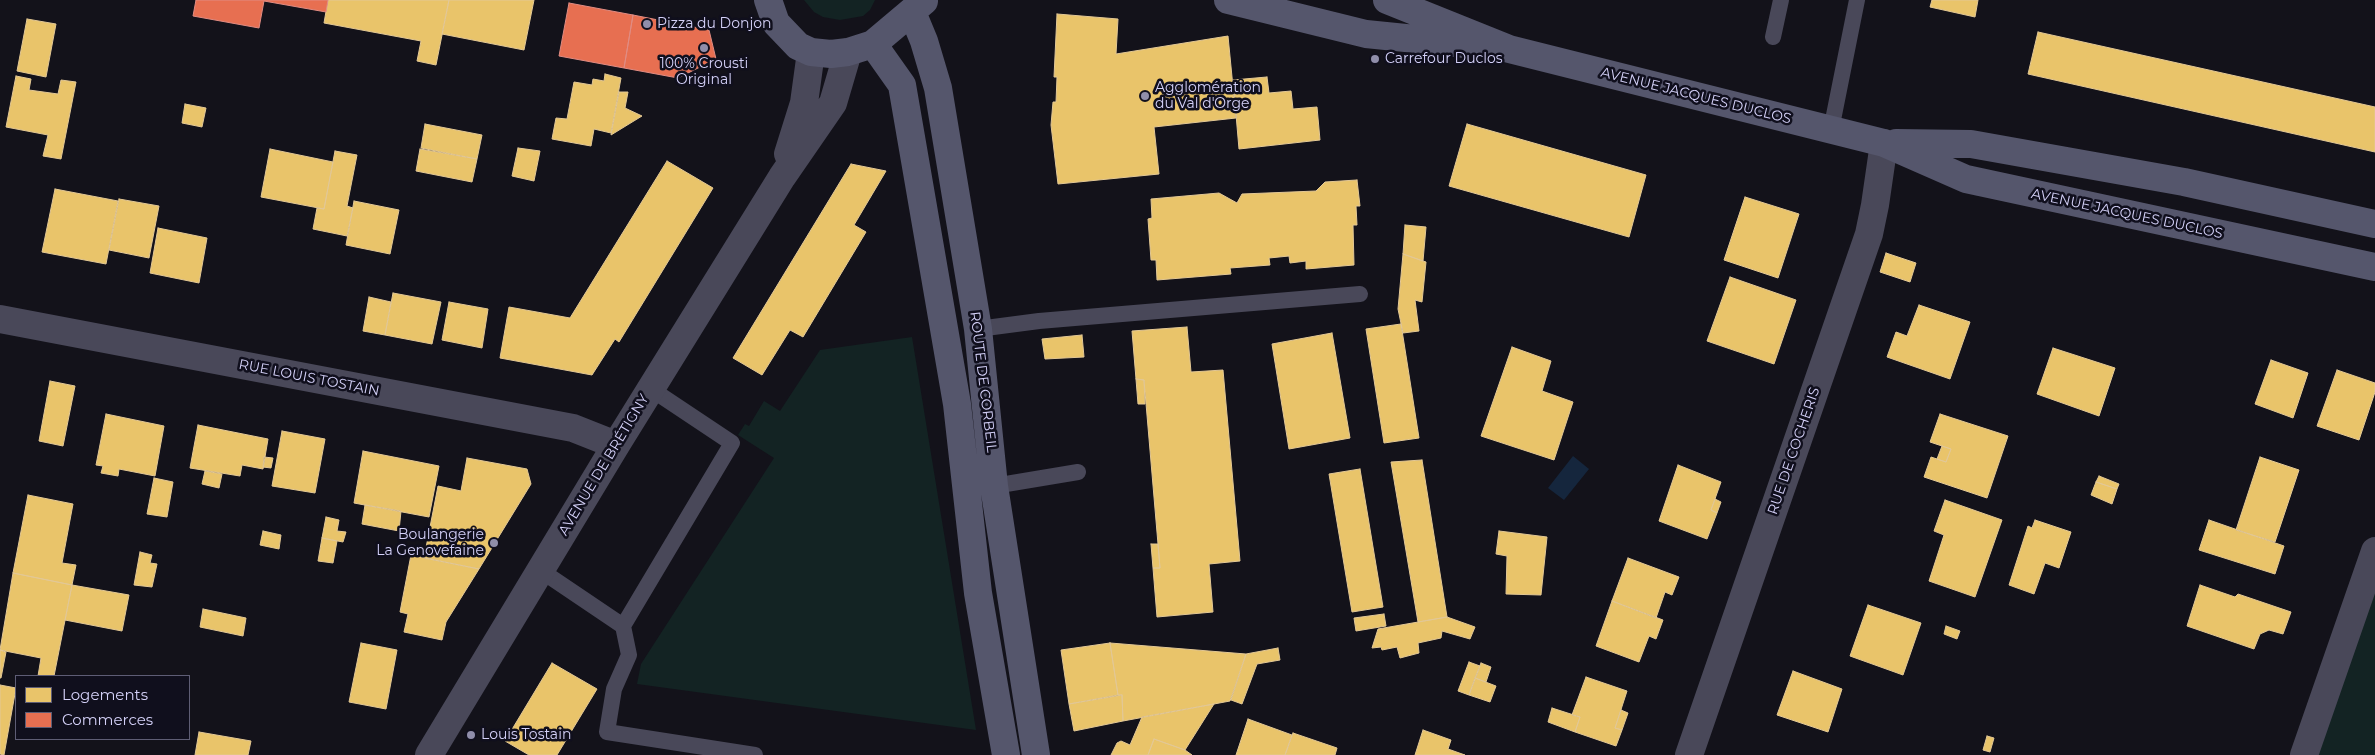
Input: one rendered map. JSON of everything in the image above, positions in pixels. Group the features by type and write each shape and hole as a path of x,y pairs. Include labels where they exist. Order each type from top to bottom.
{"main road":[{"path":"768,0 776,22 787,36 798,46 811,52 860,48 918,6"},
{"name":"AVENUE JACQUES DUCLOS","path":"1228,0 1366,34 1509,49"},
{"name":"AVENUE JACQUES DUCLOS","path":"1388,0 1509,49 1884,143 1966,179 2375,266"},
{"name":"ROUTE DE CORBEIL","path":"918,6 924,41 938,88 978,329 994,486 1036,755"},
{"name":"ROUTE DE CORBEIL","path":"860,48 902,85 957,404 978,593 1006,755"},
{"name":"AVENUE JACQUES DUCLOS","path":"1884,143 1971,144 2184,182 2375,224"}],"street":[{"name":"AVENUE DE BRÉTIGNY","path":"430,755 616,445 782,177 834,104 860,48"},
{"name":"AVENUE DE BRÉTIGNY","path":"782,177 804,104 811,52"},
{"name":"RUE DE COCHERIS","path":"1689,755 1869,234 1884,143"},
{"name":"RUE LOUIS TOSTAIN","path":"0,319 573,428 616,445"},
{"path":"2304,755 2375,551"}],"lane":[{"path":"1773,37 1781,0"},
{"path":"1831,130 1857,0"},
{"path":"978,329 1039,321 1360,294"},
{"path":"651,389 732,443 623,626 629,655 614,690 607,732 755,755"},
{"path":"994,486 1078,472"},
{"path":"540,570 623,626"}],"shaded area":[{"path":"804,0 875,0 870,10 863,16 840,20 823,17 814,12"},
{"path":"912,337 976,730 637,684 641,664 774,458 738,435 745,424 749,426 764,401 780,411 820,350"},
{"path":"2375,586 2375,755 2316,755"}],"water":[{"path":"1573,456 1589,469 1564,500 1548,488"}],"building: Logements":[{"path":"328,0 449,0 436,65 417,61 421,41 324,23"},
{"path":"449,0 534,0 524,50 442,34"},
{"path":"1932,0 1978,0 1975,17 1930,7"},
{"name":"Agglomération du Val d'Orge","path":"1057,14 1118,19 1116,54 1228,36 1236,118 1154,127 1159,174 1058,184 1051,125 1053,102 1056,102 1057,77 1054,77"},
{"path":"27,19 56,24 46,77 17,71"},
{"path":"2038,32 2375,107 2375,152 2028,74"},
{"path":"605,74 621,78 611,133 594,129 591,146 552,139 556,118 567,119 574,82 592,85 593,79 604,81"},
{"path":"16,76 31,79 29,90 58,94 61,80 76,82 61,159 43,156 48,135 6,127"},
{"path":"1267,77 1269,93 1291,91 1293,109 1317,107 1320,140 1239,149 1233,80"},
{"path":"619,92 628,92 625,108 642,116 611,135"},
{"path":"185,104 206,108 202,127 182,123"},
{"path":"425,124 482,135 477,159 421,148"},
{"path":"1467,124 1646,175 1629,237 1449,186"},
{"path":"518,148 540,151 534,181 512,176"},
{"path":"270,149 333,162 324,209 261,197"},
{"path":"420,149 477,159 472,182 416,171"},
{"path":"335,151 357,155 347,206 353,208 347,236 313,229 317,208 324,209"},
{"path":"667,161 713,188 619,342 615,339 592,375 500,358 509,307 570,318"},
{"path":"851,164 886,171 854,225 866,232 803,337 790,330 762,375 733,358"},
{"path":"1357,180 1360,206 1356,206 1357,225 1353,225 1354,265 1306,269 1306,261 1290,263 1289,256 1269,258 1270,265 1230,268 1231,274 1157,280 1156,260 1151,260 1148,219 1152,218 1151,199 1219,193 1237,203 1242,194 1316,191 1325,182"},
{"path":"55,189 118,201 106,264 42,252"},
{"path":"1745,197 1799,214 1778,278 1724,260"},
{"path":"119,199 159,206 149,258 109,250"},
{"path":"354,201 399,210 390,254 346,245"},
{"path":"1405,225 1426,227 1423,261 1403,254"},
{"path":"158,228 207,238 199,283 150,273"},
{"path":"1886,253 1916,263 1910,282 1880,272"},
{"path":"1403,254 1426,262 1422,302 1415,300 1419,331 1403,333 1398,309"},
{"path":"1730,277 1796,300 1774,364 1707,341"},
{"path":"393,293 441,302 432,344 385,335"},
{"path":"369,297 391,302 385,335 363,331"},
{"path":"449,302 488,309 482,348 442,340"},
{"path":"1919,305 1970,322 1950,379 1887,357 1896,332 1907,336"},
{"path":"1401,324 1419,438 1384,443 1366,329"},
{"path":"1187,327 1191,372 1223,370 1240,561 1209,564 1213,612 1157,617 1153,568 1160,568 1144,380 1136,379 1132,331"},
{"path":"1332,333 1350,438 1289,449 1272,344"},
{"path":"1082,335 1084,357 1045,359 1042,339"},
{"path":"1512,347 1551,361 1542,391 1573,402 1554,460 1481,436"},
{"path":"2053,348 2115,368 2099,416 2037,394"},
{"path":"2271,360 2308,373 2293,418 2255,404"},
{"path":"2337,370 2375,383 2375,392 2359,440 2317,426"},
{"path":"1136,379 1144,380 1145,404 1138,404"},
{"path":"50,381 75,386 63,446 39,441"},
{"path":"106,414 164,426 155,476 119,469 118,476 101,473 103,466 96,465"},
{"path":"1940,414 2008,436 1987,498 1924,477 1931,457 1946,462 1951,449 1930,442"},
{"path":"198,425 268,439 263,469 242,465 240,476 190,468"},
{"path":"282,431 325,439 315,493 272,486"},
{"path":"1942,446 1951,449 1946,462 1937,459"},
{"path":"363,451 439,466 429,517 354,503"},
{"path":"264,457 273,458 271,468 263,467"},
{"path":"2260,457 2299,470 2275,542 2236,530"},
{"path":"467,458 527,469 531,484 479,569 424,558 438,486 461,491"},
{"path":"1422,460 1447,617 1418,622 1391,462"},
{"path":"1678,465 1721,482 1711,510 1717,513 1707,539 1659,521"},
{"path":"1360,469 1383,607 1352,612 1329,474"},
{"path":"205,471 222,474 219,488 202,484"},
{"path":"2099,476 2119,484 2117,489 2096,482"},
{"path":"154,478 173,482 167,517 147,514"},
{"path":"2096,482 2117,489 2112,504 2091,495"},
{"path":"28,495 73,504 62,563 76,565 72,585 13,573"},
{"path":"1715,499 1721,502 1717,513 1711,510"},
{"path":"1945,500 2002,520 1975,597 1929,581 1944,535 1934,531"},
{"path":"365,505 401,511 399,531 362,524"},
{"path":"326,517 339,520 337,531 346,532 343,542 322,538"},
{"path":"2035,520 2071,532 2059,568 2045,563 2034,594 2009,585 2028,526 2032,528"},
{"path":"2209,520 2284,546 2275,574 2199,550"},
{"path":"263,531 281,535 279,549 260,545"},
{"path":"1499,531 1547,537 1541,595 1506,594 1507,556 1496,554"},
{"path":"322,538 337,541 333,563 318,561"},
{"path":"1151,544 1158,544 1160,568 1153,568"},
{"path":"140,552 152,555 150,563 157,564 152,587 134,585"},
{"path":"411,555 479,569 446,622 442,640 404,632 408,614 400,612"},
{"path":"1628,558 1679,577 1672,595 1665,592 1656,618 1612,601"},
{"path":"13,573 72,585 54,675 38,675 41,658 0,650"},
{"path":"72,585 129,595 122,631 65,620"},
{"path":"2200,585 2235,597 2238,594 2291,612 2283,634 2269,630 2260,634 2254,649 2187,626"},
{"path":"1612,601 1663,620 1656,639 1649,636 1639,662 1596,646"},
{"path":"1868,605 1921,623 1903,675 1850,656"},
{"path":"203,609 246,618 243,636 200,627"},
{"path":"1384,614 1386,626 1356,631 1354,618"},
{"path":"1447,617 1475,627 1470,639 1442,631 1441,638 1418,643 1419,653 1400,658 1397,647 1382,650 1381,647 1372,648 1378,629"},
{"path":"1946,626 1960,631 1957,639 1944,634"},
{"path":"361,643 397,650 386,709 349,702"},
{"path":"1110,643 1118,695 1069,704 1061,650"},
{"path":"1110,643 1246,654 1230,701 1123,721 1122,695 1118,695"},
{"path":"1278,648 1280,660 1257,664 1242,704 1231,700 1246,654"},
{"path":"0,650 6,652 1,678 0,678"},
{"path":"1469,662 1480,666 1469,695 1458,691"},
{"path":"552,663 597,689 557,755 529,755 505,741"},
{"path":"1481,663 1491,667 1486,682 1475,678"},
{"path":"1793,671 1842,689 1828,732 1777,715"},
{"path":"1586,677 1627,691 1615,728 1622,730 1616,746 1575,732 1580,717 1572,715"},
{"path":"1475,678 1496,686 1490,702 1469,695"},
{"path":"0,685 15,688 15,694 4,755 0,754"},
{"path":"1122,695 1123,721 1074,731 1069,704"},
{"path":"1214,704 1185,750 1154,739 1148,755 1111,755 1117,743 1121,741 1130,745 1142,717"},
{"path":"1552,708 1580,717 1575,732 1548,722"},
{"path":"1621,710 1628,713 1622,730 1615,728"},
{"path":"1248,719 1292,735 1285,755 1236,755"},
{"path":"1423,730 1451,740 1448,749 1465,755 1415,755"},
{"path":"199,732 251,741 248,755 195,755"},
{"path":"1293,733 1337,748 1335,755 1285,755"},
{"path":"1987,736 1994,738 1990,752 1983,750"},
{"path":"1154,739 1185,750 1192,755 1148,755"}],"building: Commerces":[{"path":"196,0 328,0 326,12 264,1 259,28 193,16"},
{"path":"569,3 633,15 624,68 559,56"},
{"path":"633,15 709,30 716,59 678,78 624,68"}],"place":[{"name":"Pizza du Donjon","path":"647,24"},
{"name":"100% Crousti Original","path":"704,48"},
{"name":"Carrefour Duclos","path":"1375,59"},
{"name":"Agglomération du Val d'Orge","path":"1145,96"},
{"name":"Boulangerie La Genovefaine","path":"494,543"},
{"name":"Louis Tostain","path":"471,735"}]}
